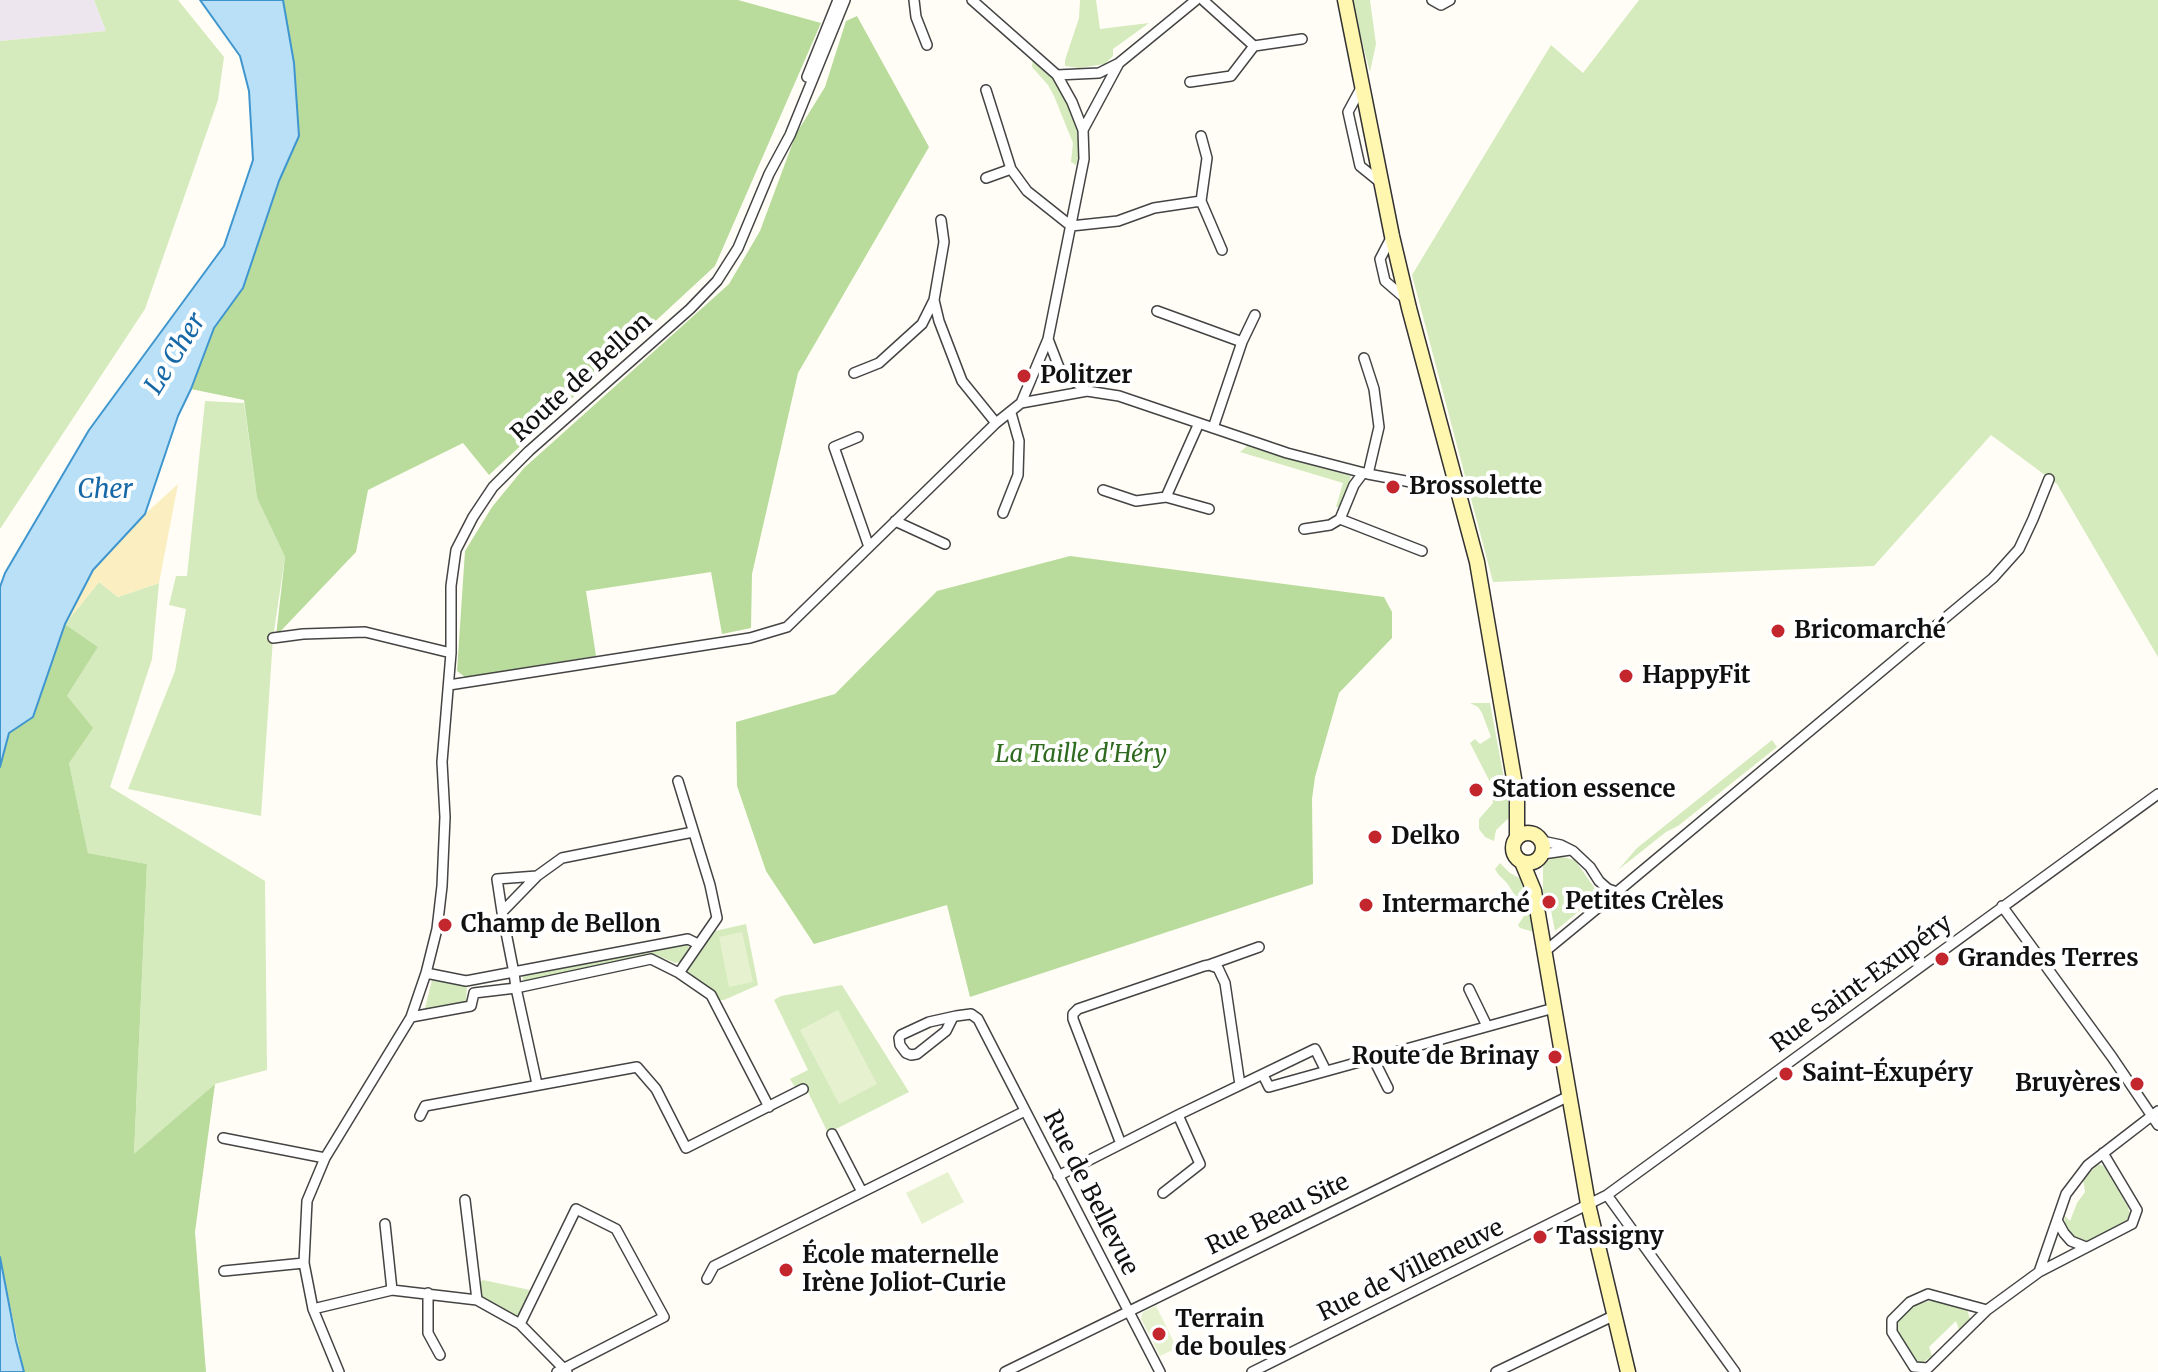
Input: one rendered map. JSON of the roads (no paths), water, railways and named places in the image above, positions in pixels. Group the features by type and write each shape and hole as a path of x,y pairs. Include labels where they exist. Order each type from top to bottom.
{"main road":[{"path":"1345,0 1407,300 1477,562 1517,796 1517,838 1513,849 1534,891 1588,1204 1628,1372"},
{"path":"1517,796 1539,847 1534,891"},
{"path":"1517,838 1525,833 1539,847"},
{"path":"1522,862 1530,863 1539,847"}],"street":[{"name":"Route de Bellon","path":"782,147 785,132 838,0"},
{"name":"Route de Bellon","path":"339,1372 313,1309 304,1263 307,1201 325,1158 411,1017 437,929 445,817 442,762 451,653 451,586 456,550 493,487 717,281 738,248 769,174 790,135 845,0"},
{"path":"914,0 916,17 927,45"},
{"path":"449,685 750,638 787,627 996,423 1021,403 1048,339 1084,159 1083,130 1057,75 972,0"},
{"path":"1057,75 1099,73 1119,63 1201,0 1254,46"},
{"path":"1432,0 1441,5 1450,0"},
{"path":"1190,82 1231,76 1254,46 1302,39"},
{"path":"1083,130 1119,63"},
{"path":"986,90 1011,169 1027,191 1071,226 1118,221 1154,208 1201,201"},
{"path":"1201,136 1207,158 1201,201 1222,250"},
{"path":"986,178 1011,169"},
{"path":"854,373 879,363 922,324 934,300 944,242 941,220"},
{"path":"934,300 962,381 996,423"},
{"path":"1157,311 1242,342"},
{"path":"1213,428 1242,342 1255,315"},
{"path":"922,324 939,321"},
{"path":"1048,339 1060,370 1087,391"},
{"path":"1304,529 1330,525 1340,519 1354,485 1366,473 1379,427 1374,389 1364,358"},
{"path":"1021,403 1087,391 1119,396 1287,453 1432,486 1455,484"},
{"path":"1003,513 1018,475 1019,441 1011,413"},
{"path":"1166,497 1199,423"},
{"path":"858,437 834,447 869,547"},
{"path":"1544,949 1617,892 1993,578 2019,549 2049,479"},
{"path":"1103,490 1136,501 1166,497 1209,509"},
{"path":"1340,519 1422,551"},
{"path":"895,521 945,544"},
{"path":"273,638 365,632 451,653"},
{"path":"678,781 717,918 679,973"},
{"name":"Rue Saint-Exupéry","path":"1588,1204 1607,1195 2158,794"},
{"path":"502,912 537,876 562,858 693,832"},
{"path":"1539,847 1561,845 1573,851 1599,881 1617,892"},
{"path":"537,876 497,879 537,1084"},
{"path":"2002,906 2156,1117 2088,1165 2066,1194 2039,1272"},
{"path":"426,973 466,981 688,939 698,944"},
{"path":"1121,1144 1073,1014 1078,1009 1259,947"},
{"path":"474,993 516,988 651,959 679,973 711,995 769,1107"},
{"path":"1209,965 1218,968 1225,983 1240,1085"},
{"path":"411,1017 471,1006 474,993 472,980"},
{"path":"1469,989 1487,1026"},
{"path":"1263,1075 1269,1087 1554,1008"},
{"name":"Rue de Bellevue","path":"953,1017 971,1014 986,1032 1160,1372"},
{"path":"953,1017 946,1031 917,1054 906,1053 900,1045 901,1035 912,1029 953,1017"},
{"path":"1058,1176 1315,1049 1326,1071"},
{"path":"1373,1058 1388,1088"},
{"path":"420,1116 425,1106 637,1067 656,1089 686,1148 803,1089"},
{"name":"Rue Beau Site","path":"1005,1372 1569,1096"},
{"path":"707,1279 714,1266 1025,1111"},
{"path":"1163,1193 1200,1164 1178,1115"},
{"path":"832,1134 862,1192"},
{"path":"223,1138 325,1158"},
{"path":"1987,1310 1928,1294 1910,1302 1892,1320 1892,1332 1914,1367 1928,1368 1987,1310 2039,1272 2132,1224 2137,1210 2103,1153"},
{"path":"1607,1195 1735,1372"},
{"path":"465,1200 477,1300"},
{"name":"Rue de Villeneuve","path":"1252,1372 1588,1204"},
{"path":"313,1309 392,1290 477,1300 520,1324 563,1371 664,1317 616,1229 576,1209 520,1324"},
{"path":"2058,1222 2071,1241 2086,1247"},
{"path":"385,1224 392,1290"},
{"path":"224,1271 304,1263"},
{"path":"428,1293 428,1333 440,1355"},
{"path":"1496,1372 1615,1315"}],"water":[{"name":"Cher","path":"200,0 283,0 294,63 299,136 279,181 243,288 214,328 178,416 145,514 93,570 65,624 33,717 9,733 0,767 0,587 5,573 89,430 224,246 253,160 249,91 240,56"},
{"path":"0,1257 16,1341 24,1372 0,1372"}],"place":[{"name":"Politzer","path":"1024,376"},
{"name":"Brossolette","path":"1393,487"},
{"name":"Bricomarché","path":"1778,631"},
{"name":"HappyFit","path":"1626,676"},
{"name":"Station essence","path":"1476,790"},
{"name":"Delko","path":"1375,837"},
{"name":"Petites Crèles","path":"1549,902"},
{"name":"Intermarché","path":"1366,905"},
{"name":"Champ de Bellon","path":"445,925"},
{"name":"Grandes Terres","path":"1942,959"},
{"name":"Route de Brinay","path":"1555,1057"},
{"name":"Saint-Éxupéry","path":"1786,1074"},
{"name":"Bruyères","path":"2137,1084"},
{"name":"Tassigny","path":"1540,1237"},
{"name":"École maternelle Irène Joliot-Curie","path":"786,1270"},
{"name":"Terrain de boules","path":"1159,1334"}],"water label":[{"name":"Le Cher","path":"176,354"}],"park label":[{"name":"La Taille d'Héry","path":"1081,755"}]}
